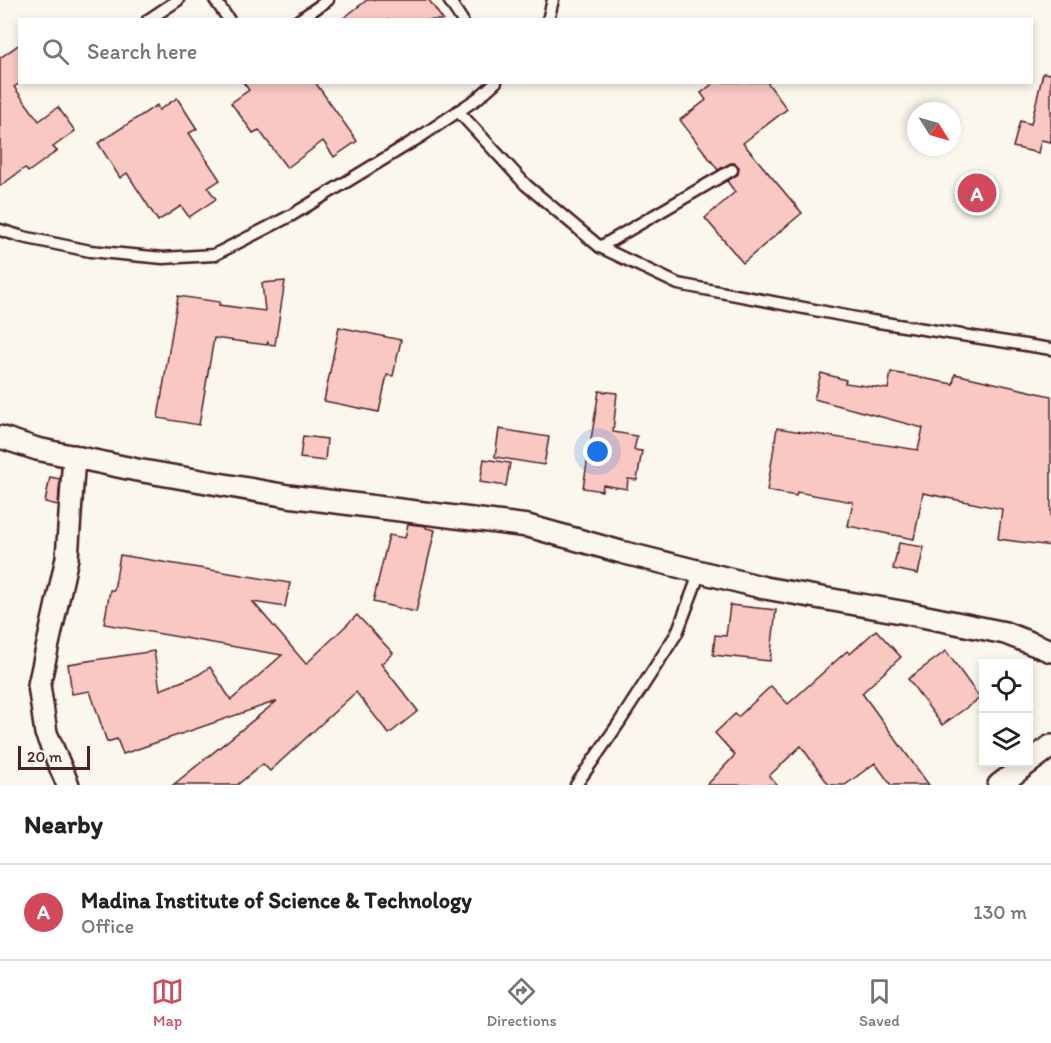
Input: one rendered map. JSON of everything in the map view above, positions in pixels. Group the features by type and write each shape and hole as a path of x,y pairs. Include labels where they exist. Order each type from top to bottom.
{"street":[{"path":"0,437 37,448 137,470 288,496 528,526 765,588 1005,633 1051,651"},
{"path":"68,785 46,733 39,685 67,558 74,456"},
{"path":"999,785 1051,746"}],"lane":[{"path":"151,18 178,0"},
{"path":"215,0 228,18"},
{"path":"302,18 328,0"},
{"path":"449,0 461,18"},
{"path":"548,18 553,0"},
{"path":"0,230 90,251 163,258 214,255 292,215 420,137 478,98 494,84"},
{"path":"458,111 526,185 600,247 678,284 872,321 1051,349"},
{"path":"600,247 732,170"},
{"path":"576,785 677,633 700,572"}],"building":[{"path":"367,0 429,0 442,18 344,18"},
{"path":"18,45 18,84 14,87 39,121 58,107 75,131 53,147 57,151 28,172 25,168 0,186 0,58"},
{"path":"1043,73 1051,74 1051,142 1041,140 1038,153 1013,147 1020,121 1031,124"},
{"path":"244,84 316,84 357,141 334,157 323,141 287,168 259,130 253,133 231,103 249,90"},
{"path":"712,84 768,84 787,109 743,143 802,213 743,263 705,218 735,192 727,181 738,174 739,167 731,163 718,170 680,120 706,100 701,93"},
{"path":"177,98 197,129 189,133 220,180 208,188 216,199 189,217 181,206 158,221 127,173 120,178 98,143 157,105 159,110"},
{"path":"285,281 275,345 268,344 268,341 267,345 214,338 199,425 158,418 178,296 220,302 219,305 265,311 262,283"},
{"path":"339,327 401,340 393,376 387,375 379,412 324,401"},
{"path":"891,372 953,384 955,374 1051,396 1051,546 998,539 1002,509 923,493 914,539 848,526 853,502 797,492 796,496 767,491 777,428 918,450 923,428 814,399 821,373 846,380 845,383 888,389"},
{"path":"599,391 617,393 613,432 637,436 634,450 642,451 637,480 628,479 627,489 603,485 602,491 583,488"},
{"path":"499,429 549,437 544,465 495,457"},
{"path":"303,436 327,439 325,461 300,458"},
{"path":"484,459 510,463 506,486 480,482"},
{"path":"50,477 60,479 58,505 45,502"},
{"path":"408,524 426,526 426,528 435,530 416,612 373,602 389,535 405,538"},
{"path":"899,543 924,547 918,574 893,569"},
{"path":"120,555 290,583 285,607 253,602 306,664 357,615 393,653 381,664 418,711 389,734 356,692 270,771 263,764 237,785 173,785 277,701 123,754 117,739 107,742 90,691 72,694 68,664 154,651 160,690 198,675 210,667 231,700 282,655 104,624 110,590 114,590"},
{"path":"730,605 776,610 770,661 713,655 715,635 726,636"},
{"path":"876,630 901,657 862,693 929,785 891,785 875,763 845,785 829,785 801,746 769,776 777,785 707,785 735,755 715,733 735,714 738,717 771,686 788,704 847,651 850,654"},
{"path":"946,651 979,699 942,725 908,679"}],"place":[{"name":"Madina Institute of Science & Technology","path":"977,193"}]}
